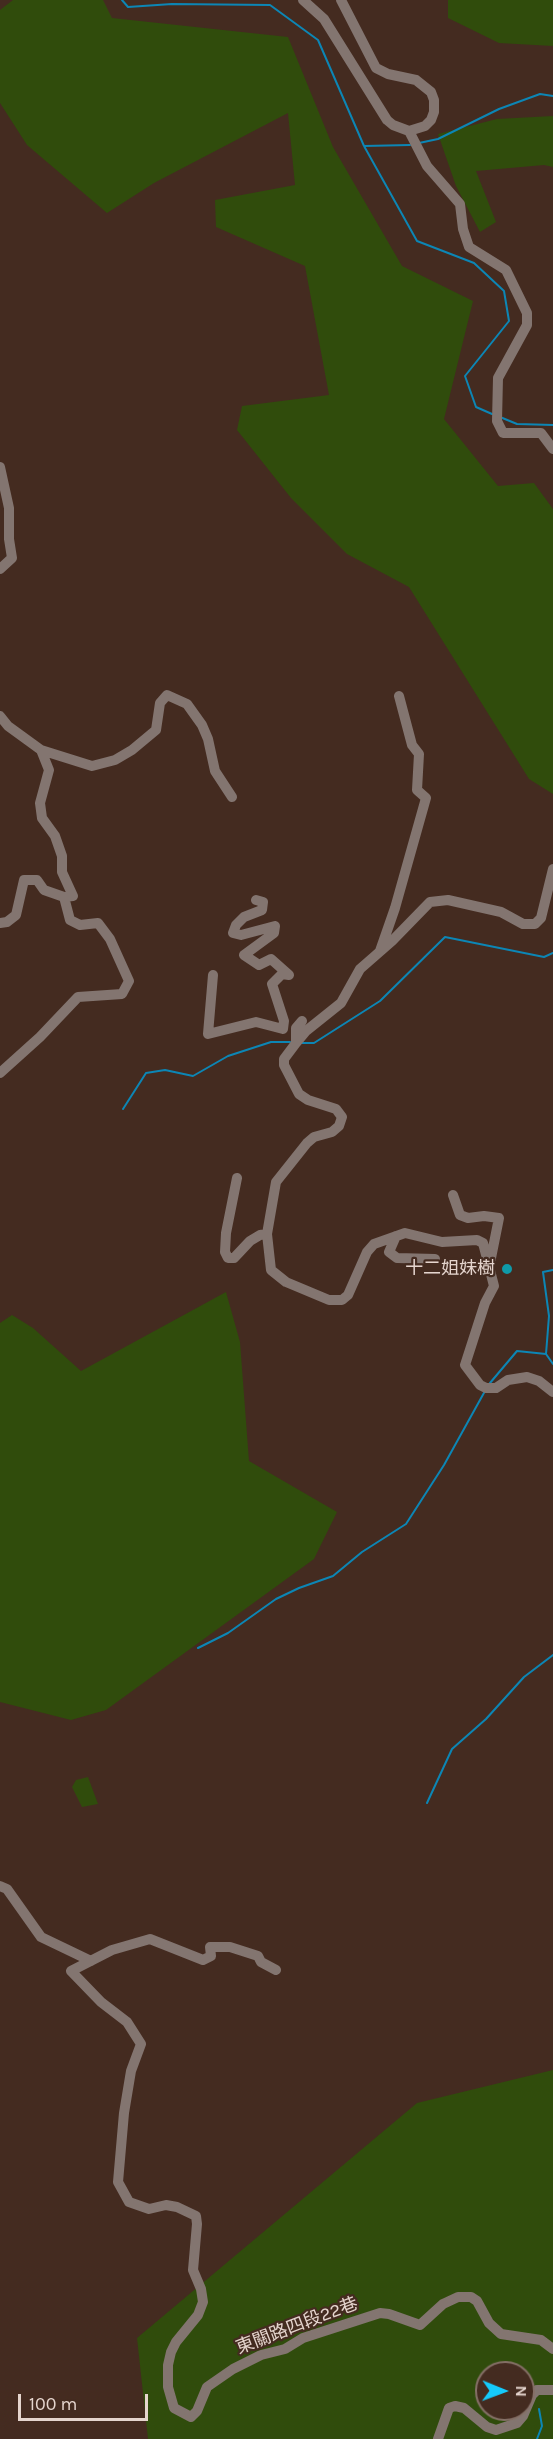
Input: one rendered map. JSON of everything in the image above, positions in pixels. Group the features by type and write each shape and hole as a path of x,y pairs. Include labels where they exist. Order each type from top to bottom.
{"street":[{"path":"303,0 324,19 387,120 409,131 427,166 460,204 463,229 469,247 506,270 527,313 527,325 498,378 497,415 503,433 540,433 553,448"},
{"path":"342,0 376,68 388,74 416,80 431,92 434,112 431,120 424,126 409,131"},
{"path":"0,467 9,507 9,539 12,558 0,569"},
{"path":"0,716 8,726 41,750 92,766 115,760 132,750 156,730 160,703 167,695 187,704 202,725 208,739 214,771 232,797"},
{"path":"380,951 395,908 426,798 417,790 419,754 412,745 399,696"},
{"path":"0,923 7,922 16,915 24,880 37,880 44,890 64,897 73,896 62,872 62,856 56,836 42,818 40,803 50,770 41,750"},
{"path":"553,869 541,918 535,924 522,924 501,912 448,900 430,902 360,969 341,1003 306,1031 284,1059 284,1065 299,1094 308,1100 336,1109 342,1118 339,1126 314,1137 307,1143 276,1182 267,1234 271,1270 286,1282 329,1300 342,1300 348,1294 374,1244 405,1233 442,1242 477,1240 483,1243 494,1286 485,1303 465,1365 480,1385 486,1388 496,1388 508,1380 527,1377 540,1381 553,1392"},
{"path":"0,1073 40,1037 78,997 122,994 129,981 110,939 98,923 80,925 70,920 64,897"},
{"path":"256,900 263,902 262,910 244,918 233,933 241,935 275,926 274,933 244,955 259,964 271,959 289,975 282,974 272,984 284,1022 283,1029"},
{"path":"213,975 207,1034 256,1022 283,1029 297,1043"},
{"path":"297,1043 296,1028 302,1021"},
{"path":"237,1178 226,1233 225,1252 228,1258 234,1258 250,1241 267,1234"},
{"path":"453,1195 460,1215 468,1218 483,1216 499,1218 489,1266"},
{"path":"396,1236 389,1252 397,1258 435,1259"},
{"path":"0,1886 7,1889 41,1937 91,1961 112,1950 150,1939 203,1960 211,1956 210,1947 230,1947 258,1956 261,1962 276,1970"},
{"name":"東關路四段22巷","path":"91,1961 70,1971 101,2002 127,2022 141,2044 131,2071 124,2113 118,2182 129,2202 149,2209 166,2205 177,2207 196,2216 193,2270 201,2289 203,2302 198,2315 176,2342 168,2365 168,2387 174,2408 191,2417 197,2411 207,2387 233,2369 261,2355 285,2349 303,2338 380,2313 420,2325 443,2304 458,2297 471,2297 477,2301 489,2323 500,2333 541,2340 553,2349"},
{"path":"438,2439 449,2408 455,2406 464,2408 487,2427 496,2430 508,2428 523,2416 532,2395 537,2390 553,2390"}],"green space":[{"path":"13,0 103,0 112,18 288,37 333,147 402,266 473,301 444,419 498,486 534,483 553,509 553,794 529,779 409,587 347,554 291,498 237,430 242,406 329,395 305,266 216,227 215,200 295,185 288,113 154,183 107,213 27,145 0,103 0,10"},
{"path":"448,0 553,0 553,46 499,43 448,18"},
{"path":"553,116 553,167 544,165 476,171 496,222 480,232 456,186 438,134 497,119"},
{"path":"226,1292 240,1342 249,1461 337,1512 314,1559 106,1710 71,1720 0,1702 0,1323 12,1315 33,1328 81,1371"},
{"path":"88,1777 98,1804 82,1807 72,1787 76,1780"},
{"path":"553,2070 553,2439 148,2439 137,2338 417,2103"}],"waterway":[{"path":"122,0 128,7 172,4 270,5 318,40 364,146 417,241 474,263 504,291 509,321 465,376 476,407 492,414"},
{"path":"419,143 438,139 499,109 540,94 553,96"},
{"path":"364,146 410,145"},
{"path":"500,417 517,424 553,425"},
{"path":"302,1043 314,1043 380,1001 445,937 544,957 553,953"},
{"path":"123,1109 146,1073 165,1070 193,1076 228,1056 271,1042 290,1042"},
{"path":"490,1383 517,1351 546,1354 549,1316 543,1272 553,1270"},
{"path":"546,1354 553,1364"},
{"path":"198,1648 228,1633 276,1599 333,1576 362,1552 406,1524 444,1465 485,1391"},
{"path":"427,1803 452,1749 486,1719 524,1677 553,1655"},
{"path":"537,2439 542,2426 539,2409"}],"place":[{"name":"十二姐妹樹","path":"507,1269"}]}
